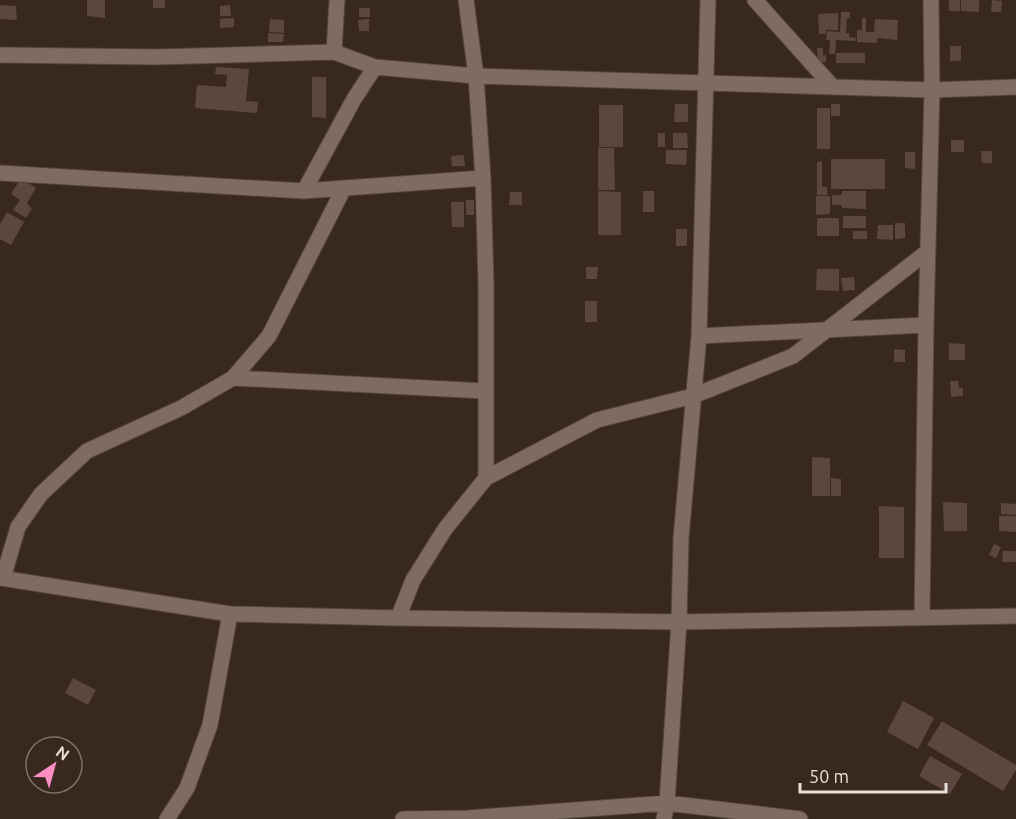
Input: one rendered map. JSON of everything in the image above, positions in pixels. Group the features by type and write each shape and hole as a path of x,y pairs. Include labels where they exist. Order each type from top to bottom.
{"street":[{"path":"334,52 337,0"},
{"path":"466,0 476,76 483,178 486,283 486,478"},
{"path":"663,819 667,803 679,622 681,538 699,336 708,0"},
{"path":"755,0 832,86"},
{"path":"922,616 927,252 932,90 931,0"},
{"path":"0,55 157,57 334,52 375,68 476,76 932,90 1016,87"},
{"path":"304,190 354,99 375,68"},
{"path":"0,172 304,190 483,178"},
{"path":"344,188 269,336 233,378 181,408 87,452 41,494 18,527 2,578 230,614 679,622 1016,616"},
{"path":"398,618 414,580 445,529 486,478 597,420 693,396 793,356 927,252"},
{"path":"699,336 926,325"},
{"path":"233,378 485,391"},
{"path":"167,819 187,788 210,725 230,614"},
{"path":"403,819 468,818 667,803 800,819"}],"building":[{"path":"87,0 105,0 105,18 87,16"},
{"path":"153,0 165,0 165,8 153,8"},
{"path":"949,0 960,0 960,11 949,11"},
{"path":"961,0 979,0 979,12 961,11"},
{"path":"992,0 1002,1 1001,12 991,12"},
{"path":"0,5 16,6 17,20 0,19"},
{"path":"230,5 231,16 220,16 220,6"},
{"path":"359,8 370,8 370,17 359,17"},
{"path":"841,12 850,12 850,18 847,18 846,33 849,33 849,37 856,38 856,41 836,40 835,54 829,54 830,40 826,40 827,31 840,32"},
{"path":"838,13 838,30 826,30 826,34 819,34 818,14"},
{"path":"234,18 234,27 220,28 220,19"},
{"path":"862,18 866,18 866,32 874,32 875,19 898,20 897,40 877,38 877,43 857,42 857,30 862,30"},
{"path":"270,19 284,20 284,33 269,32"},
{"path":"369,19 369,31 359,31 358,20"},
{"path":"268,33 284,34 283,42 268,42"},
{"path":"950,46 961,46 961,61 950,61"},
{"path":"817,48 823,48 826,62 818,62"},
{"path":"836,53 865,53 865,63 836,63"},
{"path":"216,67 249,69 246,101 258,102 257,113 195,108 197,85 226,87 227,75 215,74"},
{"path":"312,77 326,77 326,118 312,117"},
{"path":"675,104 688,104 688,122 674,122"},
{"path":"831,104 840,104 840,116 831,116"},
{"path":"599,105 623,105 623,147 599,147"},
{"path":"817,108 830,108 830,149 817,149"},
{"path":"658,133 665,133 665,147 658,147"},
{"path":"673,133 687,133 688,148 673,148"},
{"path":"951,140 964,140 964,152 951,152"},
{"path":"598,148 614,148 615,190 598,190"},
{"path":"666,150 687,150 686,165 666,164"},
{"path":"981,151 992,151 992,163 982,163"},
{"path":"905,152 915,152 915,169 905,168"},
{"path":"464,155 465,166 452,166 451,156"},
{"path":"831,159 885,159 885,189 831,189"},
{"path":"822,161 822,187 827,187 827,195 817,195 817,162"},
{"path":"21,178 36,188 27,203 32,209 26,218 13,210 20,200 11,194"},
{"path":"598,191 621,192 621,235 598,235"},
{"path":"643,191 654,191 654,212 643,212"},
{"path":"842,191 866,191 866,209 842,208 842,205 832,205 832,195 842,195"},
{"path":"510,192 522,192 522,205 509,205"},
{"path":"816,196 830,196 830,214 816,215"},
{"path":"466,200 474,200 474,215 466,215"},
{"path":"451,202 464,202 464,227 452,227"},
{"path":"7,212 24,222 11,245 0,239 0,224"},
{"path":"843,216 866,216 866,228 843,228"},
{"path":"817,218 839,218 839,236 817,236"},
{"path":"895,223 905,223 905,238 895,239"},
{"path":"878,225 893,225 893,240 877,239"},
{"path":"676,229 687,229 687,246 676,246"},
{"path":"853,231 867,231 867,239 853,239"},
{"path":"586,267 598,267 597,279 586,279"},
{"path":"817,269 839,269 839,291 816,290"},
{"path":"854,277 855,290 843,291 841,278"},
{"path":"585,301 597,301 597,322 585,322"},
{"path":"949,343 965,344 965,360 949,360"},
{"path":"894,349 905,350 905,362 894,362"},
{"path":"950,381 958,381 959,388 963,388 963,396 951,397"},
{"path":"812,457 830,458 830,496 812,496"},
{"path":"831,478 841,479 841,496 831,496"},
{"path":"943,502 967,503 967,531 944,531"},
{"path":"1001,503 1016,504 1016,515 1001,514"},
{"path":"879,506 904,507 904,558 879,558"},
{"path":"999,516 1016,516 1016,532 999,531"},
{"path":"994,544 1001,547 996,558 989,555"},
{"path":"1003,551 1016,551 1016,562 1002,562"},
{"path":"73,678 96,690 88,705 65,693"},
{"path":"903,701 934,718 918,749 887,732"},
{"path":"942,721 1016,765 1016,770 1003,791 927,745"},
{"path":"930,756 962,774 950,794 919,776"}]}
